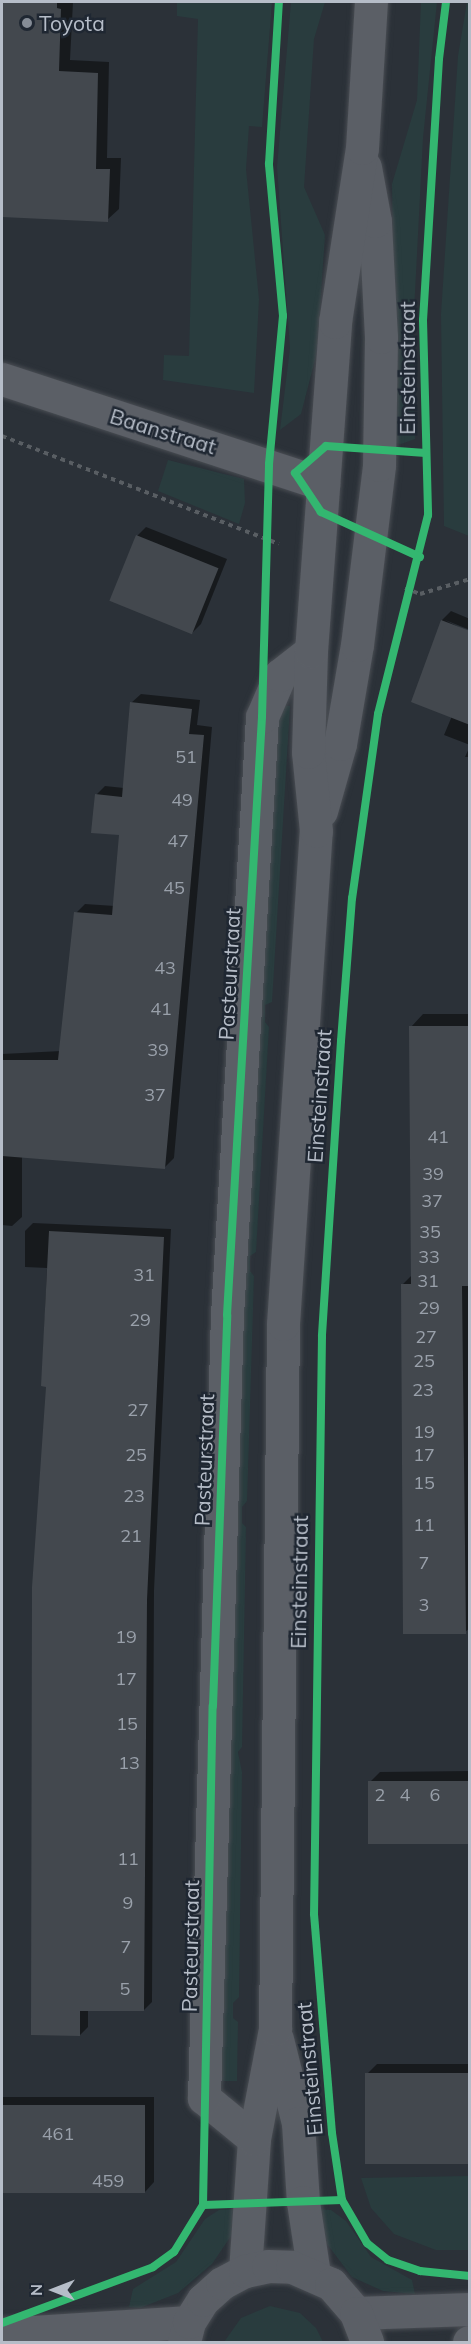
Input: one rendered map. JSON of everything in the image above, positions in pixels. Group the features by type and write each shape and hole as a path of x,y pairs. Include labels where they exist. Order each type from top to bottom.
{"street":[{"name":"Einsteinstraat","path":"245,2271 254,2139 275,2029 283,1324 316,831 308,752 310,651 342,257 362,148 371,2"},
{"name":"Einsteinstraat","path":"316,831 340,744 367,574 379,465 381,337 375,221 362,148"},
{"name":"Baanstraat","path":"2,380 323,484"},
{"name":"Pasteurstraat","path":"254,2139 204,2098 227,1315 262,717 280,675 310,651"},
{"name":"Einsteinstraat","path":"275,2029 298,2123 303,2202 314,2274"},
{"path":"2,2334 187,2332 203,2300 222,2283 245,2271 280,2266 314,2274 338,2290 362,2328 470,2309"}],"path":[{"path":"2,436 267,540 318,557"},
{"path":"267,529 267,552"},
{"path":"367,574 420,594 470,578 466,566"},
{"path":"407,602 414,579"}],"shaded area":[{"path":"177,2 272,2 262,127 249,126 246,169 259,299 254,393 163,380 164,355 189,356 198,19 177,16"},
{"path":"291,2 325,2 314,39 304,187 325,235 317,352 301,414 280,430 290,348 277,167"},
{"path":"421,2 437,2 423,138 413,331 415,439 401,444 395,443 392,184 417,100"},
{"path":"467,2 470,2 469,536 444,526 441,314 458,56"},
{"path":"168,460 244,479 245,503 239,524 158,491"},
{"path":"279,705 290,706 272,1002 265,1005 265,1022 269,1027 256,1252 250,1256 250,1271 254,1276 247,1501 242,1507 242,1523 246,1527 242,1747 238,1752 242,1772 239,1997 233,2003 233,2018 238,2022 237,2081 224,2081 220,2080 234,1459"},
{"path":"469,2176 469,2250 436,2250 394,2234 371,2208 361,2178"},
{"path":"233,2209 235,2222 231,2236 212,2264 178,2293 140,2308 129,2307 133,2289 176,2262 205,2219 219,2210"},
{"path":"318,2209 331,2210 346,2221 371,2257 412,2280 415,2294 383,2291 352,2277 324,2240"},
{"path":"270,2306 300,2313 316,2328 323,2342 224,2342 241,2318"}],"building":[{"path":"2,2 57,2 57,8 61,9 59,71 98,73 96,169 110,169 108,222 2,217"},
{"path":"136,535 219,568 192,634 109,601"},
{"path":"441,620 470,631 470,725 411,702"},
{"path":"130,702 192,709 189,734 204,735 165,1169 2,1156 2,1060 58,1060 74,912 112,915 119,835 91,833 95,794 122,797"},
{"path":"409,1026 470,1026 470,1286 462,1286 466,1634 403,1634 401,1284 411,1284"},
{"path":"49,1231 164,1237 147,1600 144,2011 80,2011 80,2036 31,2035 32,1587 46,1387 41,1386"},
{"path":"368,1781 470,1781 470,1844 368,1844"},
{"path":"365,2073 470,2073 470,2164 365,2164"},
{"path":"2,2105 145,2105 145,2193 2,2193"}],"cycle path":[{"path":"2,2323 153,2267 174,2252 203,2205 213,1706 227,1315 262,717 269,464 283,316 269,164 279,2"},
{"path":"446,2 439,59 423,320 428,515 378,714 352,898 341,1041 322,1336 314,1914 332,2133 342,2200 367,2243 388,2260 420,2271 470,2276"},
{"path":"420,557 321,512 295,473 326,446 426,453"},
{"path":"203,2205 342,2200"}],"place":[{"name":"Toyota","path":"27,23"}]}
